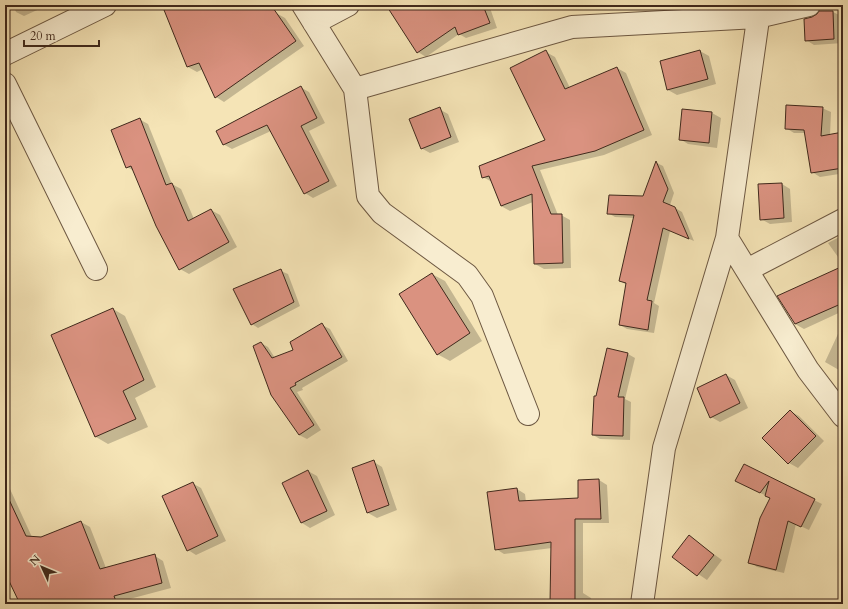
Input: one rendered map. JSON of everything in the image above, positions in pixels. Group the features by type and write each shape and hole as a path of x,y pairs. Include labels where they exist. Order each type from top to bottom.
{"street":[{"path":"5,54 105,5"},
{"path":"348,5 308,14 355,89 368,196 382,213 467,275 482,296 528,414"},
{"path":"355,89 572,27 758,11 809,5"},
{"path":"642,604 664,448 727,238 758,11"},
{"path":"5,84 96,269"},
{"path":"747,270 843,220"},
{"path":"727,238 808,370 843,416"}],"building":[{"path":"162,5 271,5 296,41 215,98 199,63 187,67"},
{"path":"386,5 489,5 484,8 490,23 458,35 455,27 417,53"},
{"path":"819,11 833,11 834,39 805,41 804,19 812,17"},
{"path":"546,50 565,89 617,67 644,130 595,151 532,166 551,214 562,214 563,263 534,264 532,194 501,206 489,176 482,178 479,166 545,140 510,68"},
{"path":"700,50 708,79 667,90 660,61"},
{"path":"301,86 317,118 301,126 329,181 304,194 267,125 223,145 216,131"},
{"path":"786,105 823,107 821,136 843,132 843,168 811,173 804,130 785,129"},
{"path":"440,107 451,137 421,149 409,119"},
{"path":"682,109 712,112 709,143 679,140"},
{"path":"140,118 166,185 172,183 188,221 211,209 229,242 179,270 156,226 131,166 126,168 111,130"},
{"path":"656,161 668,189 663,202 675,207 689,239 663,228 647,300 652,301 648,330 619,325 626,283 619,281 634,215 607,214 609,195 643,196"},
{"path":"782,183 784,218 760,220 758,184"},
{"path":"843,266 843,303 795,324 777,296"},
{"path":"281,269 294,302 251,325 233,289"},
{"path":"432,273 470,333 437,355 399,294"},
{"path":"113,308 144,380 123,391 136,419 95,437 51,335"},
{"path":"322,323 342,357 295,383 296,385 290,388 314,425 299,435 271,395 253,346 261,342 272,358 293,350 290,342"},
{"path":"607,348 628,353 618,397 624,397 623,436 592,435 594,396 596,396"},
{"path":"726,374 740,403 710,418 697,388"},
{"path":"790,410 816,436 788,464 762,438"},
{"path":"374,460 389,505 367,513 352,468"},
{"path":"744,464 815,499 801,527 788,521 776,570 748,563 760,518 770,498 765,496 769,481 760,493 735,481"},
{"path":"308,470 327,511 301,523 282,483"},
{"path":"599,479 601,519 575,519 575,604 550,604 551,542 495,550 487,492 517,488 519,501 578,498 578,480"},
{"path":"193,482 218,536 187,551 162,496"},
{"path":"5,491 26,536 41,537 81,521 100,569 155,554 162,583 114,596 117,604 20,604 9,581 5,566"},
{"path":"689,535 714,555 697,576 672,557"}]}
